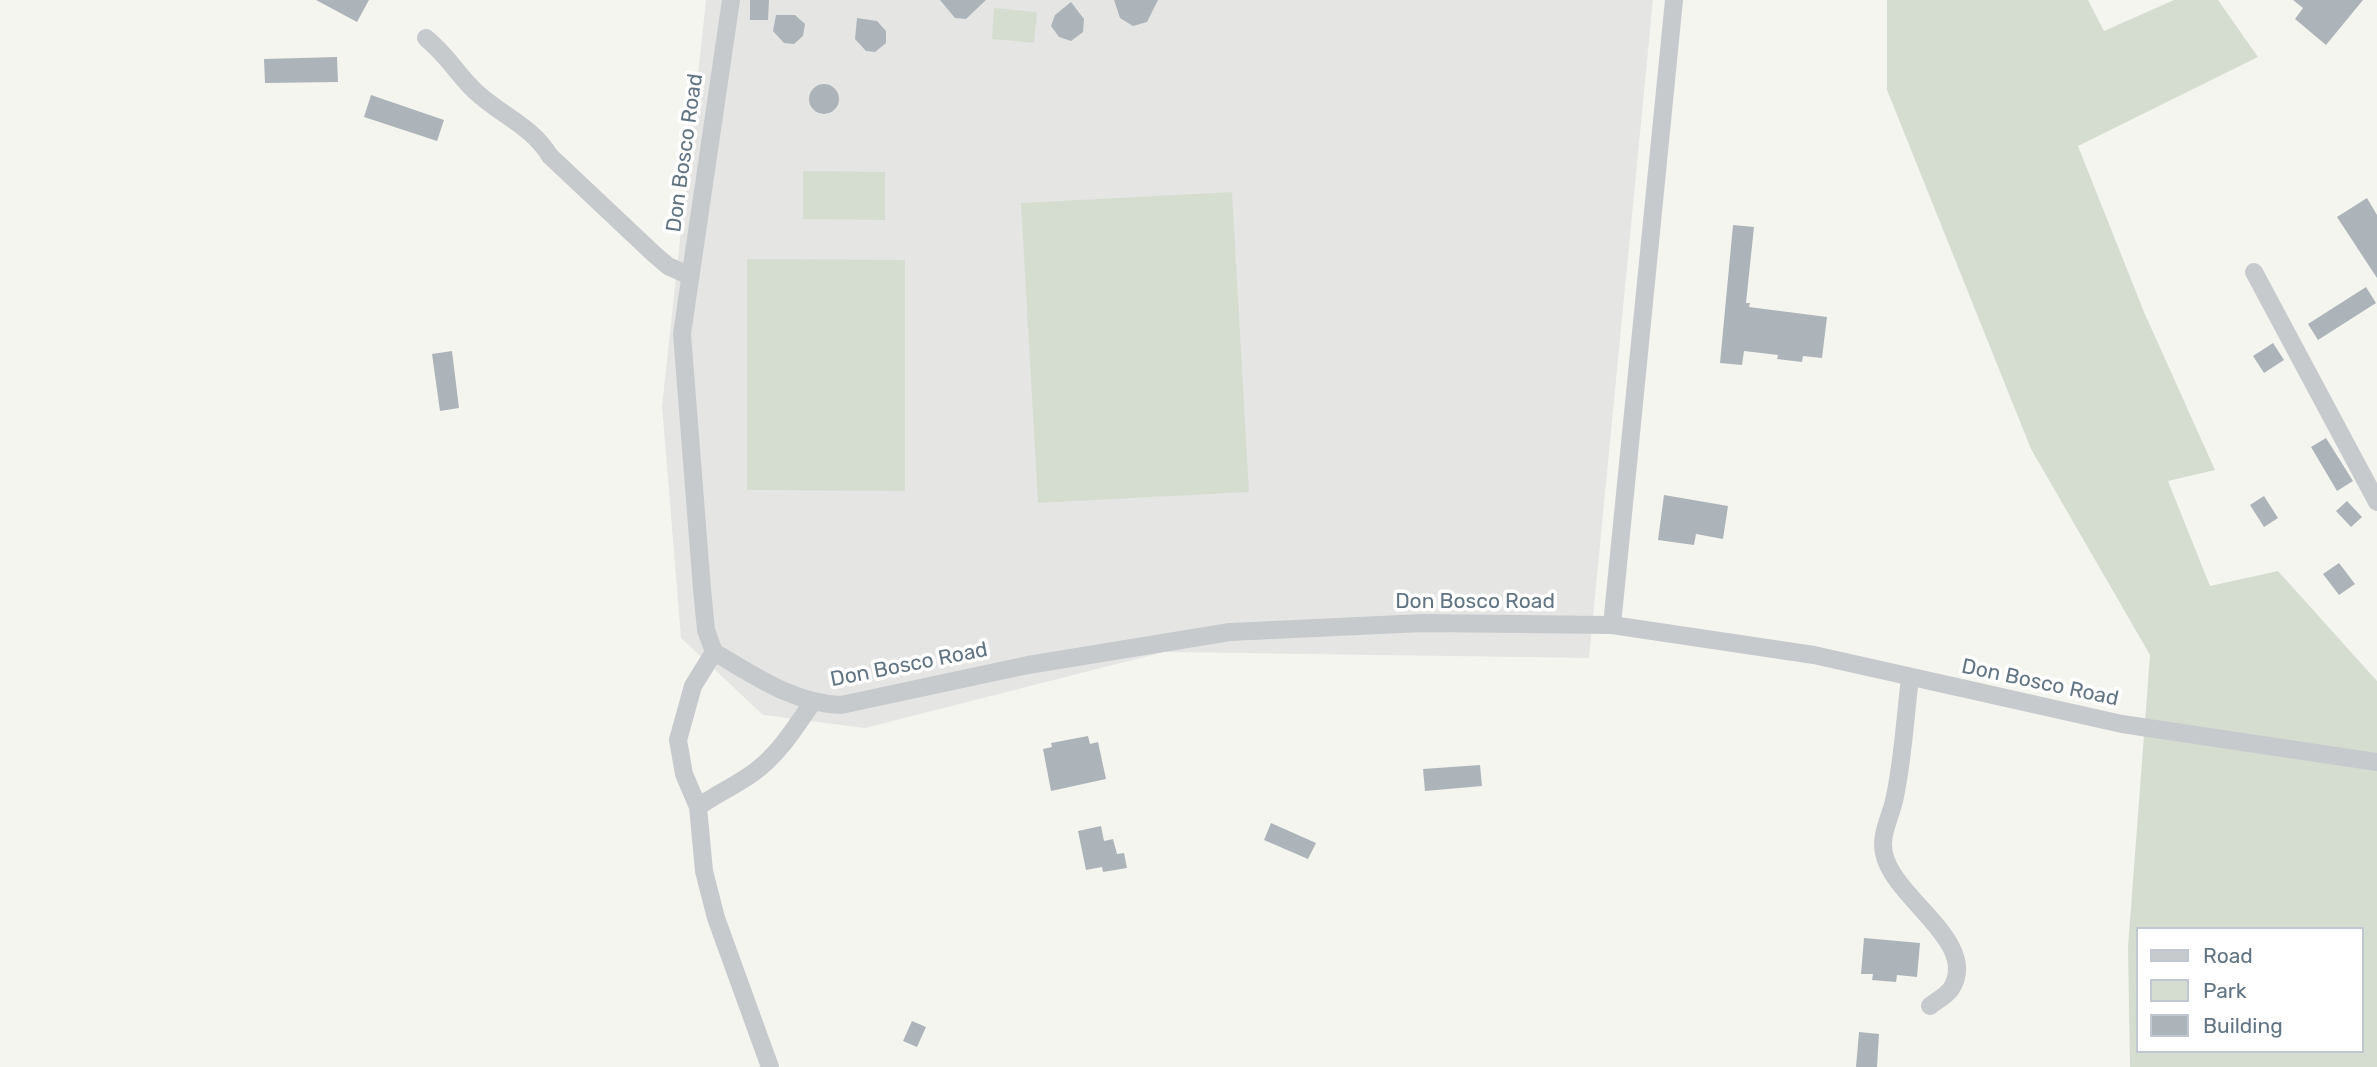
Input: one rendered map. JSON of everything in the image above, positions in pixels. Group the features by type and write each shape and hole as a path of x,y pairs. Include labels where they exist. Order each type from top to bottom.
{"street":[{"name":"Don Bosco Road","path":"731,0 682,334 706,630 714,652 789,694 813,703 841,705 1028,665 1230,632 1422,623 1612,625 1814,655 2122,724 2377,762"},
{"path":"1612,625 1674,0"},
{"path":"426,38 447,55 474,90 524,125 541,141 550,156 653,254 668,266 690,275"},
{"path":"2254,272 2377,502"},
{"path":"714,652 693,686 678,740 684,774 698,807 704,872 716,918 770,1067"},
{"path":"1910,678 1894,800 1885,830 1883,852 1893,879 1945,933 1953,953 1957,974 1950,991 1930,1006"},
{"path":"698,807 720,790 738,784 757,771 787,740 813,703"}],"shaded area":[{"path":"706,0 1653,0 1589,658 1164,652 865,728 763,715 681,638 662,406"}],"green space":[{"path":"1887,0 2088,0 2104,31 2174,0 2218,0 2258,57 2078,146 2144,312 2215,470 2168,481 2210,586 2278,571 2377,681 2377,1067 2130,1067 2128,947 2150,655 2031,449 1887,90"},
{"path":"994,8 1037,12 1034,43 992,39"},
{"path":"803,171 885,172 885,220 803,219"},
{"path":"1232,192 1249,492 1038,503 1021,203"},
{"path":"747,259 905,260 905,491 747,490"}],"building":[{"path":"316,0 369,0 357,22"},
{"path":"750,0 769,0 768,20 750,20"},
{"path":"940,0 986,0 966,19 955,18"},
{"path":"1114,0 1158,0 1147,22 1133,26 1120,18"},
{"path":"2293,0 2363,0 2326,45 2295,19 2303,8"},
{"path":"1071,2 1084,19 1083,32 1071,41 1059,37 1051,26 1055,15"},
{"path":"776,15 795,15 805,24 803,36 794,44 784,43 773,31"},
{"path":"857,18 877,21 886,31 886,43 875,52 866,51 855,39"},
{"path":"337,57 338,82 265,83 264,59"},
{"path":"824,84 835,88 839,99 835,110 824,114 813,110 809,99 813,88"},
{"path":"371,95 444,120 437,141 364,117"},
{"path":"2367,198 2377,215 2377,278 2337,217"},
{"path":"1733,225 1754,227 1746,303 1750,303 1749,307 1827,317 1822,358 1803,356 1802,362 1777,359 1778,355 1744,351 1742,365 1720,363"},
{"path":"2366,287 2376,303 2318,340 2308,324"},
{"path":"2273,343 2284,360 2264,373 2253,356"},
{"path":"452,351 459,408 440,411 432,354"},
{"path":"2326,438 2353,481 2337,491 2311,447"},
{"path":"1664,495 1728,506 1723,539 1696,534 1694,545 1658,540"},
{"path":"2264,496 2278,518 2264,527 2250,505"},
{"path":"2347,501 2362,517 2351,527 2336,511"},
{"path":"2339,563 2355,584 2339,595 2323,574"},
{"path":"1088,736 1090,744 1098,742 1106,779 1051,791 1043,749 1052,747 1051,743"},
{"path":"1480,765 1482,786 1425,791 1423,769"},
{"path":"1271,823 1316,843 1308,859 1264,840"},
{"path":"1101,826 1104,841 1113,839 1117,854 1124,853 1127,868 1103,872 1102,867 1086,870 1078,831"},
{"path":"1864,938 1920,943 1917,977 1897,975 1896,982 1872,980 1873,974 1861,974"},
{"path":"912,1021 926,1027 917,1047 903,1041"},
{"path":"1859,1032 1879,1034 1877,1067 1856,1067"}]}
